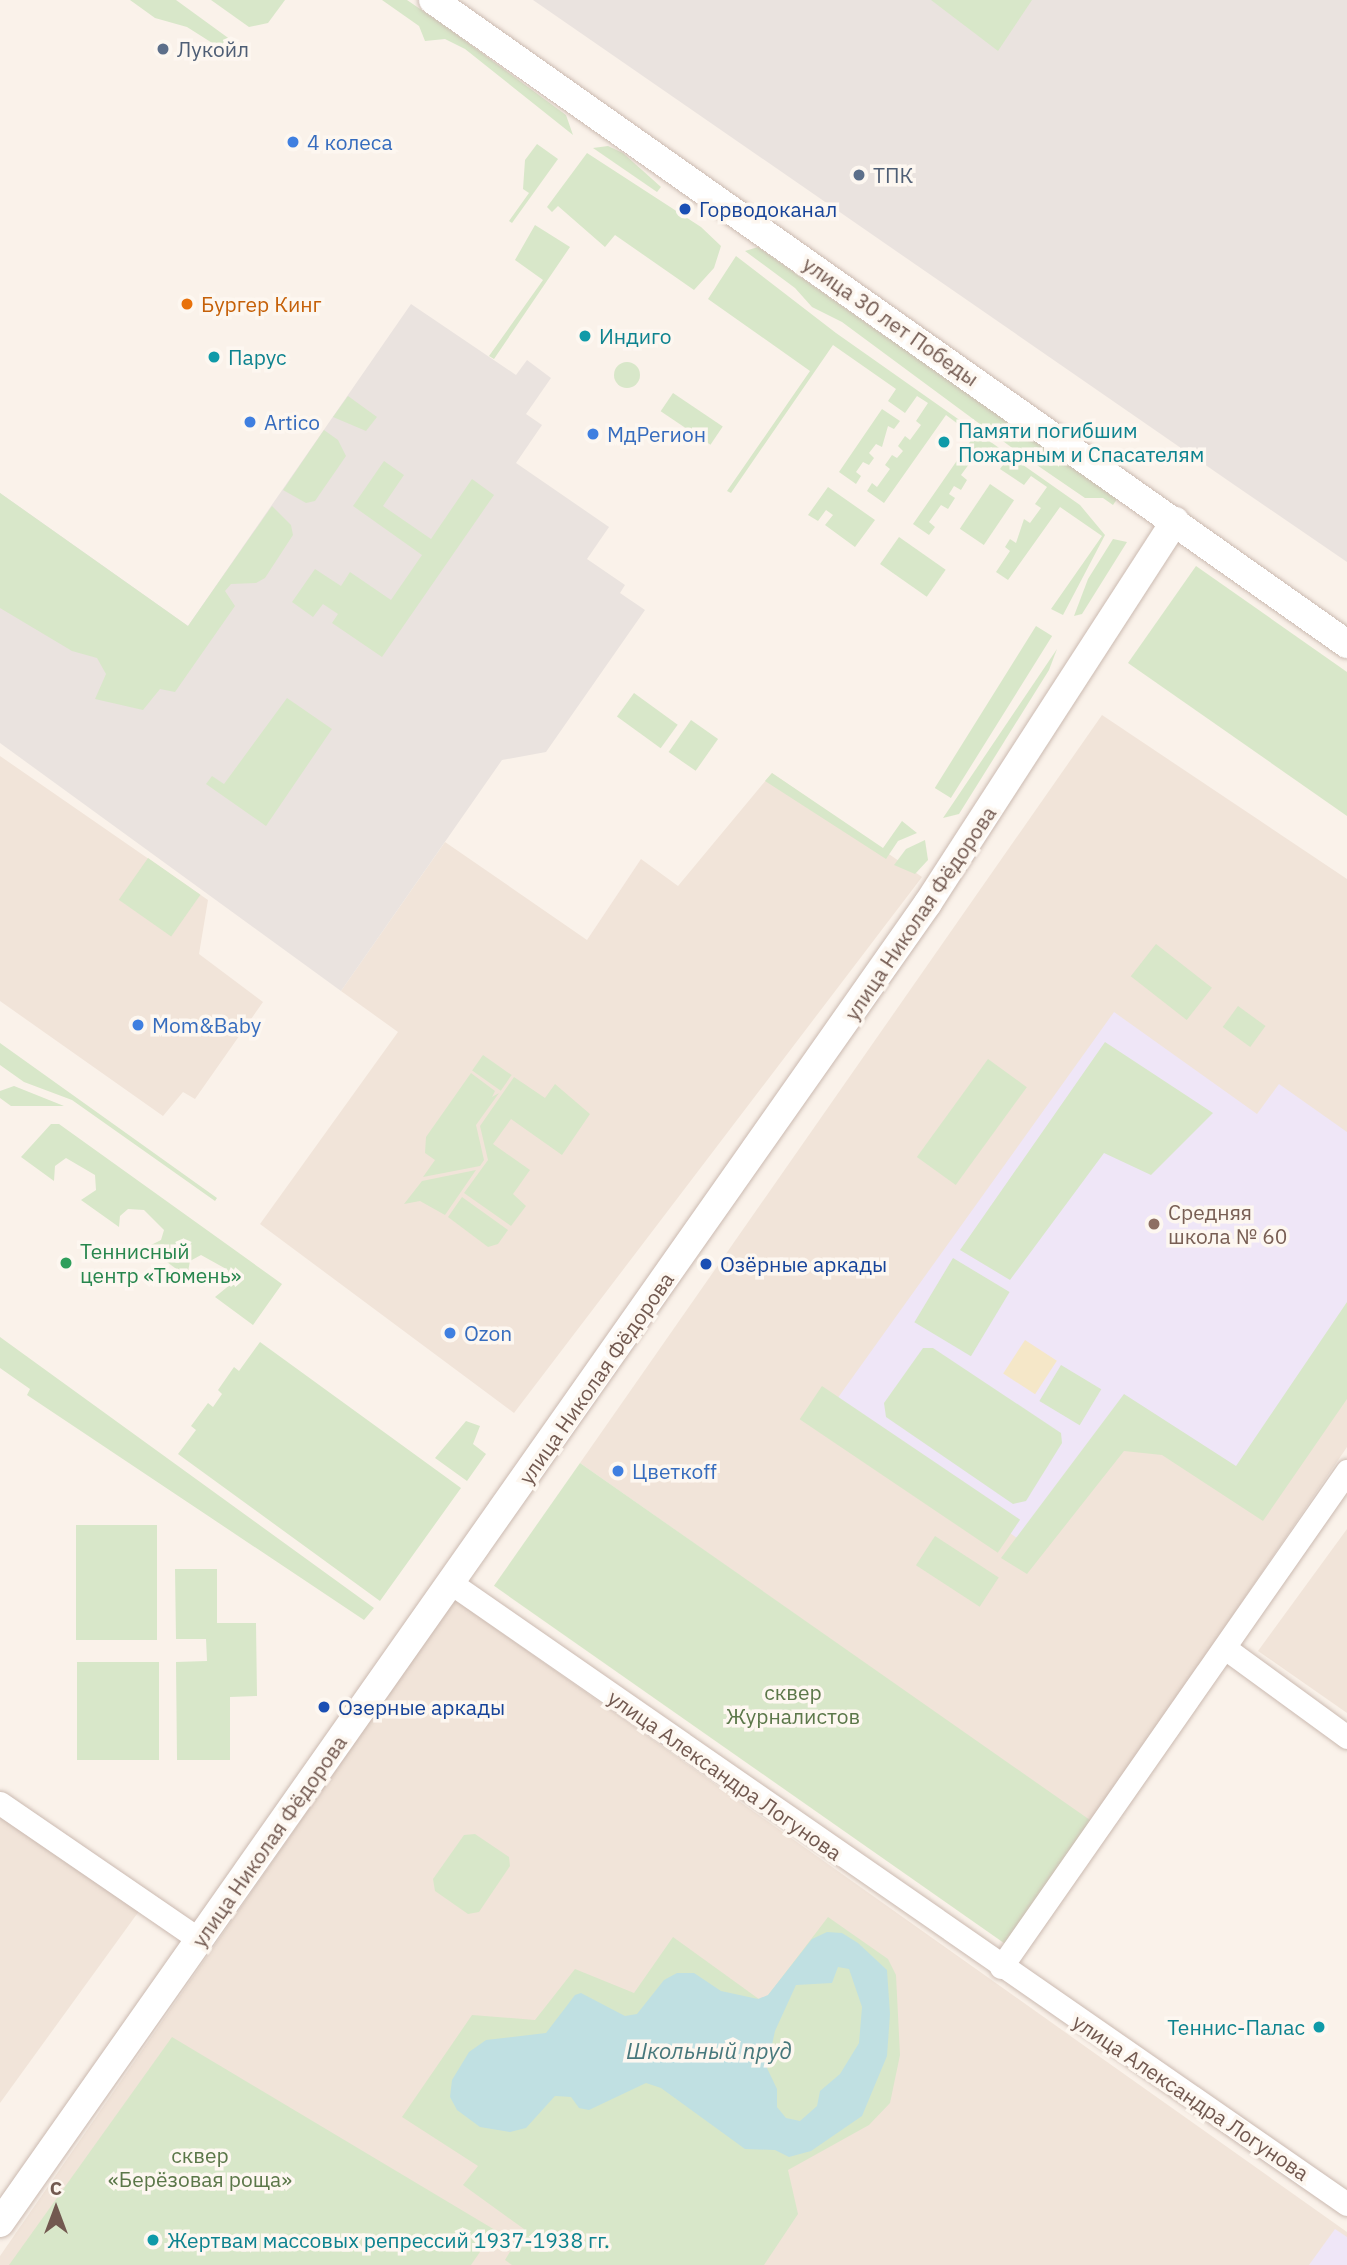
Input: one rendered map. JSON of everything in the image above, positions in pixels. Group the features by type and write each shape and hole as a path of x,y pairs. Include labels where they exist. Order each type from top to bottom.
{"street":[{"name":"улица 30 лет Победы","path":"433,0 1347,644"},
{"name":"улица Николая Фёдорова","path":"0,2223 928,903 1175,521"},
{"path":"1000,1967 1347,1471"},
{"name":"улица Александра Логунова","path":"451,1583 1000,1967 1347,2204"},
{"path":"1224,1648 1347,1737"},
{"path":"0,1802 200,1940"}],"shaded area":[{"path":"533,0 1347,0 1347,562 1233,484"},
{"path":"411,304 516,375 527,360 551,378 526,414 542,425 516,463 609,527 587,559 625,585 620,593 645,610 546,752 502,760 341,991 0,743 0,493 188,626"},
{"path":"1102,715 1347,879 1347,1447 1092,1823 580,1463"},
{"path":"0,756 208,900 199,954 263,1002 195,1099 183,1092 163,1116 0,1001"},
{"path":"772,773 922,877 514,1413 260,1224 398,1032 341,991 445,842 587,940 641,859 678,886"},
{"name":"Средняя школа № 60","path":"1114,1012 1257,1114 1279,1084 1347,1132 1347,1316 1230,1480 1128,1408 1028,1546 832,1406"},
{"path":"1347,1529 1347,1713 1258,1651"},
{"path":"454,1599 1347,2232 1347,2265 0,2265 0,2256"},
{"path":"0,1808 142,1907 0,2103"},
{"path":"1335,2229 1347,2237 1347,2265 1309,2265"}],"green space":[{"path":"130,0 176,0 231,40 232,47 228,53 187,27 155,18"},
{"path":"211,0 285,0 268,23 249,27"},
{"path":"382,0 407,0 445,26 566,115 573,135 465,49 445,39 425,41 419,26"},
{"path":"931,0 1032,0 998,51"},
{"path":"537,144 558,159 512,223 509,221 529,193 523,189 525,160"},
{"path":"608,146 623,153 661,187 657,192 593,148"},
{"path":"587,153 701,227 721,246 714,268 694,290 615,235 605,247 558,206 552,212 547,207"},
{"path":"535,225 570,247 494,359 489,356 543,280 515,260"},
{"path":"758,247 889,339 899,341 911,354 1117,499 1113,505 1103,498 1085,498 1015,450 842,322 812,307 795,288 745,251"},
{"path":"736,256 836,333 1080,505 1105,535 1063,615 1051,609 1102,536 1060,507 1008,580 996,572 1010,551 1005,547 1010,539 1016,543 1024,519 1030,523 1041,508 1035,504 1047,487 1031,476 1024,485 1000,469 1007,459 991,447 979,464 972,460 961,475 967,480 961,490 954,486 949,494 955,498 948,509 941,505 929,522 935,527 929,535 913,524 974,436 946,415 884,503 867,491 872,483 877,487 890,469 885,465 892,455 897,458 903,451 898,446 905,436 910,440 921,425 916,421 928,403 917,396 905,413 888,401 896,389 833,345 731,493 727,491 810,371 708,299"},
{"path":"627,362 636,366 640,375 636,384 627,388 618,384 614,375 618,366"},
{"path":"673,393 723,427 710,445 661,411"},
{"path":"348,396 377,417 366,431 333,417"},
{"path":"882,409 900,421 894,429 888,426 882,447 876,444 869,453 874,458 869,465 863,462 856,472 861,476 856,484 839,472"},
{"path":"324,430 338,440 346,456 315,501 306,503 283,490"},
{"path":"384,461 404,475 383,506 431,539 472,479 494,495 382,657 332,623 338,614 323,604 313,617 292,602 315,569 341,586 350,572 391,600 422,555 353,506"},
{"path":"990,484 1014,500 984,545 960,529"},
{"path":"828,487 875,520 855,547 825,525 833,515 826,510 818,521 808,515"},
{"path":"0,493 188,626 272,506 291,525 293,535 265,578 256,583 231,584 225,591 235,606 175,692 160,689 143,710 95,699 106,674 97,658 72,651 0,608"},
{"path":"899,537 946,570 927,597 880,564"},
{"path":"1113,539 1127,542 1082,614 1074,616 1088,579"},
{"path":"1196,566 1347,672 1347,816 1128,663"},
{"path":"1036,626 1052,636 951,798 935,788"},
{"path":"1057,649 1049,670 959,814 943,818"},
{"path":"634,693 678,725 661,748 617,716"},
{"path":"287,698 332,729 266,826 206,784 212,776 224,784"},
{"path":"691,720 718,739 696,771 669,752"},
{"path":"772,773 883,848 902,821 917,833 898,841 886,859 765,781"},
{"path":"925,840 928,860 915,874 894,865 906,849"},
{"path":"148,858 200,895 171,936 119,900"},
{"path":"1156,944 1212,988 1187,1020 1131,976"},
{"path":"1238,1006 1266,1026 1250,1047 1223,1027"},
{"path":"1105,1042 1213,1113 1151,1175 1104,1153 1010,1280 960,1250"},
{"path":"0,1043 217,1198 215,1201 72,1100 24,1082 0,1065"},
{"path":"483,1055 512,1075 501,1091 472,1071"},
{"path":"988,1059 1027,1087 956,1185 917,1157"},
{"path":"471,1073 495,1091 492,1097 499,1093 476,1125 484,1160 480,1166 423,1177 435,1160 425,1153 426,1137"},
{"path":"514,1077 545,1098 555,1084 590,1114 562,1155 511,1119 493,1144 530,1170 513,1194 526,1206 511,1226 464,1193 488,1160 480,1126"},
{"path":"14,1086 64,1106 11,1106 0,1098 0,1091"},
{"path":"51,1124 59,1124 282,1284 253,1325 215,1297 231,1284 228,1270 201,1255 190,1261 187,1277 147,1247 161,1240 164,1230 144,1210 128,1209 120,1216 119,1227 81,1200 96,1190 95,1175 66,1158 55,1166 54,1181 21,1157"},
{"path":"476,1170 445,1215 420,1201 404,1204 422,1181"},
{"path":"462,1197 508,1230 498,1244 488,1247 448,1217"},
{"path":"953,1258 1010,1292 971,1356 914,1322"},
{"path":"1347,1302 1347,1399 1263,1521 1162,1455 1124,1451 1027,1574 1001,1558 1124,1394 1236,1466"},
{"path":"0,1337 374,1608 364,1620 27,1395 30,1389 0,1368"},
{"path":"260,1342 461,1488 380,1601 178,1454 196,1430 191,1426 208,1403 213,1407 222,1394 218,1390 234,1367 239,1371"},
{"path":"923,1348 933,1348 1061,1433 1062,1443 1026,1501 1013,1504 886,1417 884,1403"},
{"path":"1061,1365 1101,1389 1080,1425 1039,1401"},
{"path":"822,1386 1020,1520 998,1553 800,1419"},
{"path":"466,1421 480,1426 473,1444 486,1454 467,1481 435,1458"},
{"name":"сквер Журналистов","path":"580,1463 1093,1822 1007,1945 494,1586"},
{"path":"76,1525 157,1525 157,1640 76,1640"},
{"path":"935,1536 999,1577 980,1607 916,1565"},
{"path":"175,1569 217,1569 217,1623 256,1623 257,1696 230,1697 230,1760 177,1760 176,1662 207,1661 206,1639 176,1639"},
{"path":"77,1662 159,1662 159,1760 77,1760"},
{"path":"475,1834 509,1857 510,1866 479,1912 468,1914 435,1891 433,1879 464,1835"},
{"path":"828,1917 888,1959 896,1975 900,2055 890,2103 869,2125 788,2170 798,2214 764,2265 512,2265 505,2260 524,2229 463,2185 478,2166 402,2117 472,2015 535,2020 575,1969 634,1993 673,1937 763,2002"},
{"name":"сквер «Берёзовая роща»","path":"172,2037 495,2230 471,2265 9,2265"}],"sand":[{"path":"1025,1340 1057,1361 1035,1394 1003,1374"}],"water":[{"name":"Школьный пруд","path":"827,1932 842,1933 858,1943 887,1970 890,2014 887,2056 862,2116 811,2151 789,2157 775,2150 745,2149 661,2088 646,2083 589,2110 579,2108 571,2097 555,2096 526,2128 510,2132 480,2127 457,2110 450,2097 452,2080 469,2052 486,2040 546,2033 575,1995 581,1993 625,2016 637,2014 664,1980 677,1973 694,1973 721,1991 758,1999 768,1995 812,1939","holes":["838,1967 849,1969 862,2007 859,2043 840,2074 820,2091 817,2106 800,2121 786,2118 777,2107 777,2089 767,2068 775,2031 796,1985 832,1983"]}],"place":[{"name":"Лукойл","path":"163,49"},
{"name":"4 колеса","path":"293,142"},
{"name":"ТПК","path":"859,175"},
{"name":"Горводоканал","path":"685,209"},
{"name":"Бургер Кинг","path":"187,304"},
{"name":"Индиго","path":"585,336"},
{"name":"Парус","path":"214,357"},
{"name":"Artico","path":"250,422"},
{"name":"МдРегион","path":"593,434"},
{"name":"Памяти погибшим Пожарным и Спасателям","path":"944,442"},
{"name":"Mom&Baby","path":"138,1025"},
{"name":"Средняя школа № 60","path":"1154,1224"},
{"name":"Теннисный центр «Тюмень»","path":"66,1263"},
{"name":"Озёрные аркады","path":"706,1264"},
{"name":"Ozon","path":"450,1333"},
{"name":"Цветкоff","path":"618,1471"},
{"name":"Озерные аркады","path":"324,1707"},
{"name":"Теннис-Палас","path":"1319,2027"},
{"name":"Жертвам массовых репрессий 1937-1938 гг.","path":"153,2240"}]}
